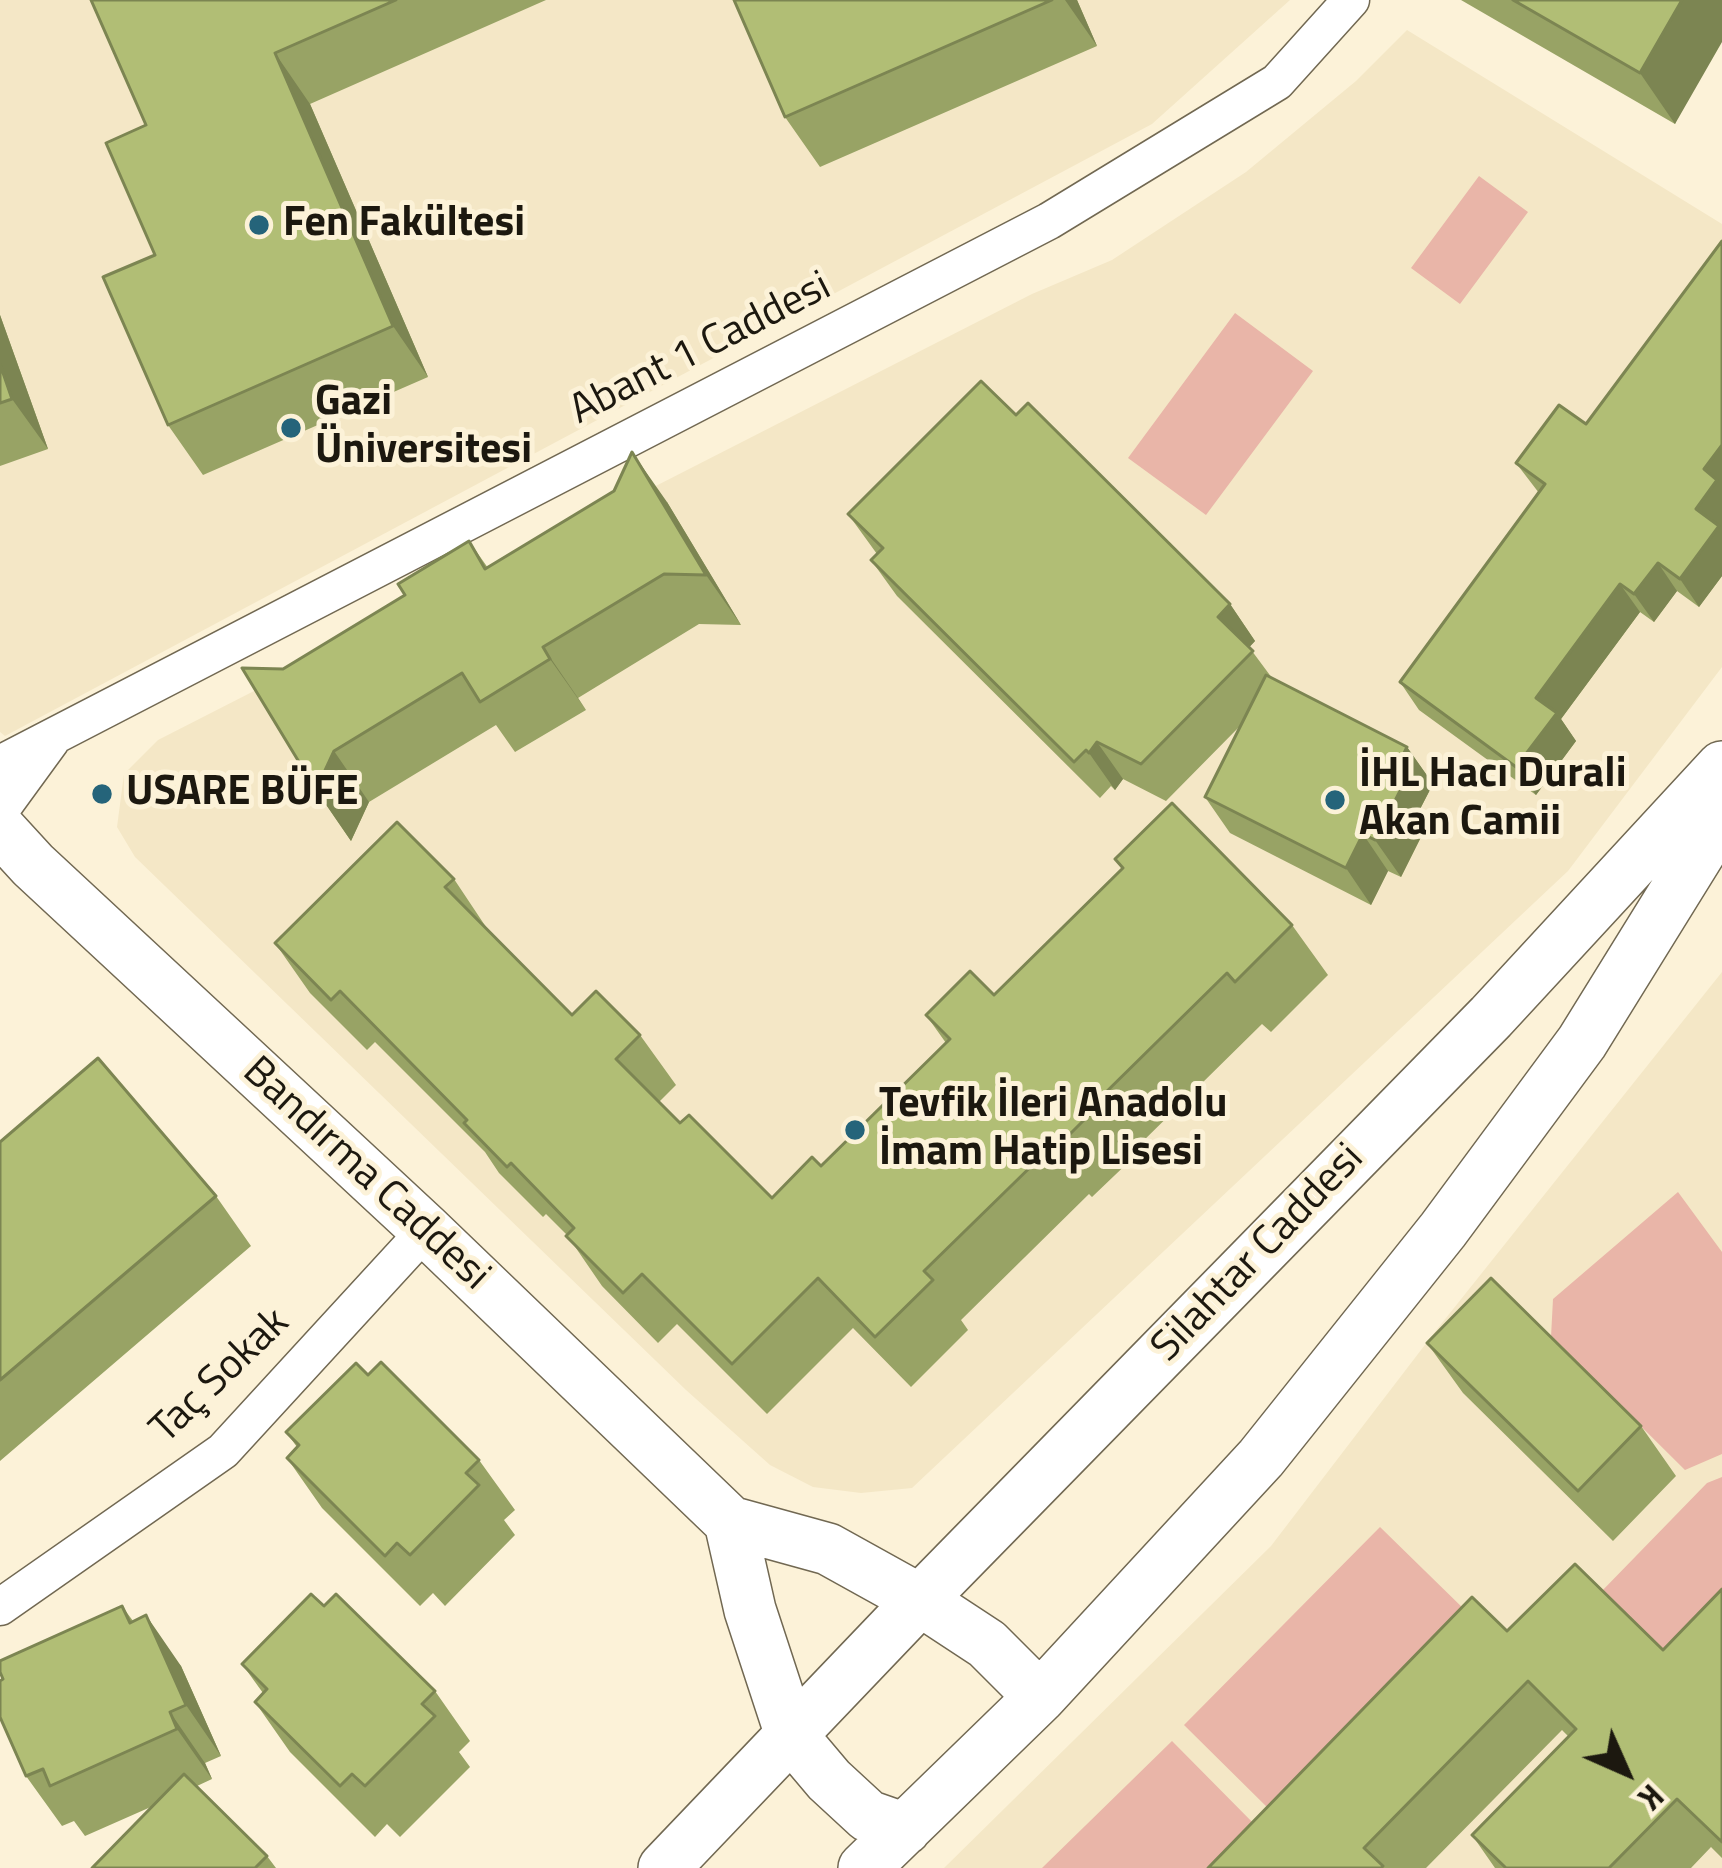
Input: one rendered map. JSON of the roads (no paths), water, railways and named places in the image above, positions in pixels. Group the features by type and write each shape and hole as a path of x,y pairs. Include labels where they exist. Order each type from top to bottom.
{"main road":[{"name":"Silahtar Caddesi","path":"664,1868 1491,1017 1722,767"},
{"path":"864,1868 1040,1697 1261,1458 1443,1230 1582,1042 1722,816"},
{"name":"Bandırma Caddesi","path":"0,829 33,866 426,1230 730,1522 828,1549 920,1600 987,1644 1040,1697"},
{"path":"730,1522 749,1610 790,1735 868,1816 905,1829"}],"street":[{"name":"Abant 1 Caddesi","path":"0,764 1049,221 1277,82 1351,0"},
{"name":"Abant 1 Caddesi","path":"0,811 58,731"},
{"name":"Taç Sokak","path":"0,1607 223,1450 426,1230"}],"place":[{"name":"Fen Fakültesi","path":"259,225"},
{"name":"Gazi Üniversitesi","path":"291,428"},
{"name":"USARE BÜFE","path":"102,794"},
{"name":"İHL Hacı Durali Akan Camii","path":"1335,800"},
{"name":"Tevfik İleri Anadolu İmam Hatip Lisesi","path":"855,1130"}]}
